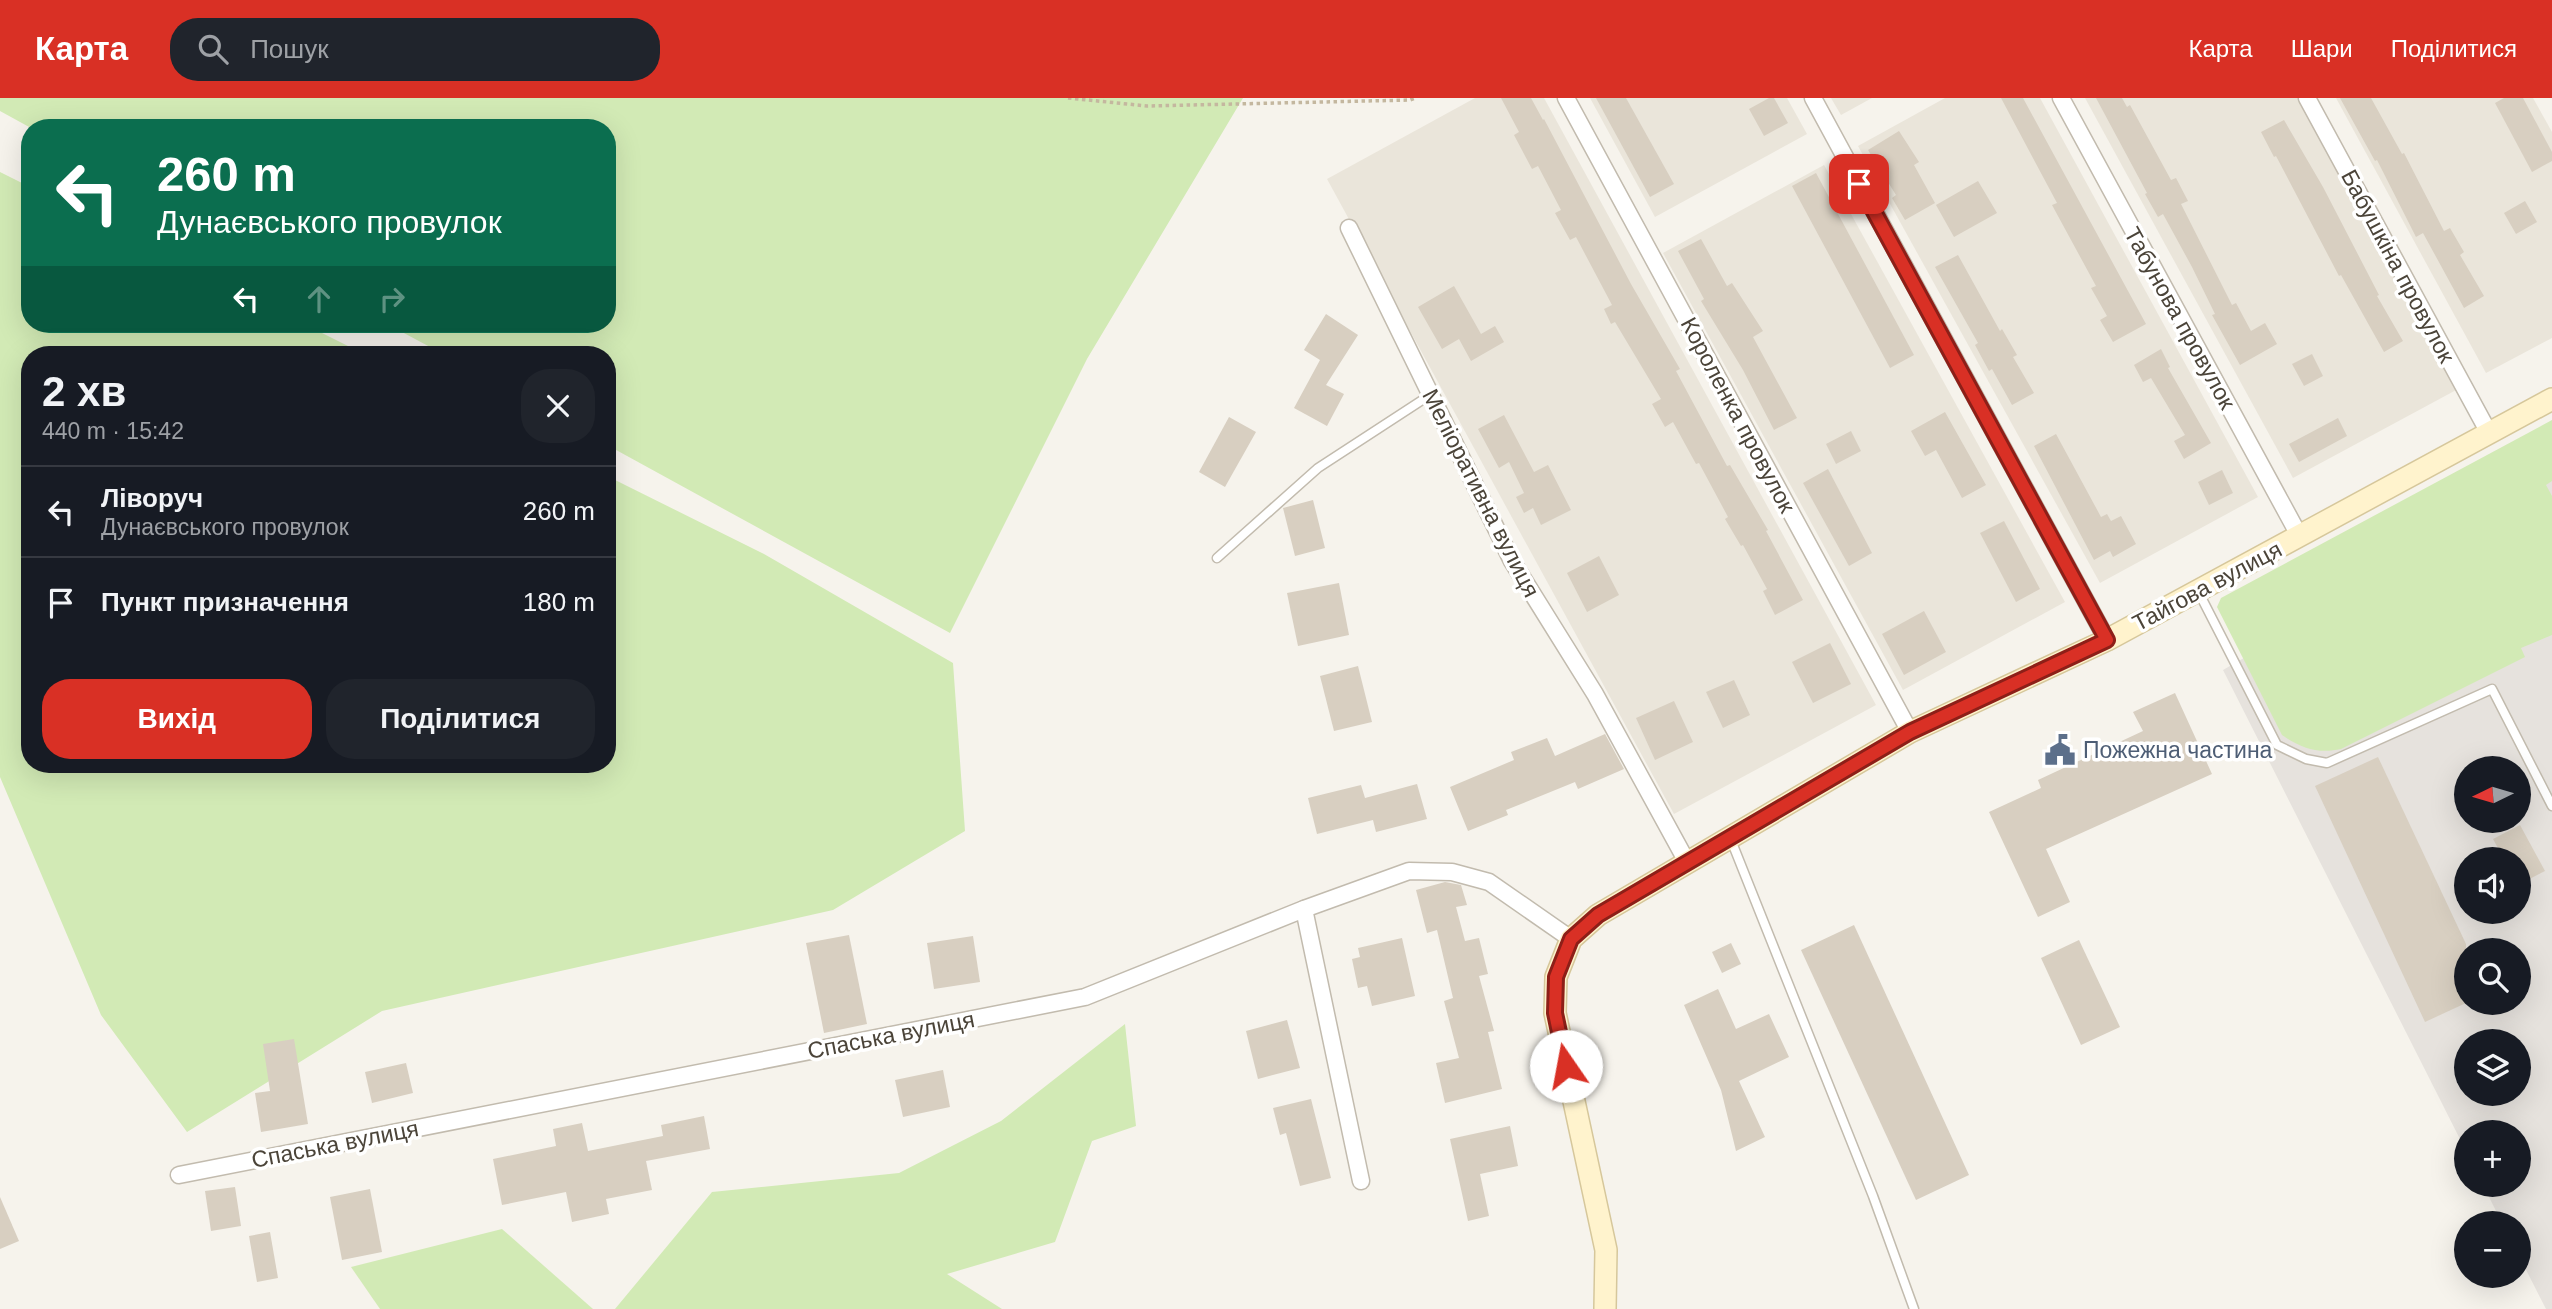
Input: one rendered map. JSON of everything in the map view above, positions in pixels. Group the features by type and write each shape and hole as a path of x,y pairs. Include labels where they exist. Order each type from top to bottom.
{"street":[{"name":"Короленка провулок","path":"1566,98 1910,732"},
{"path":"1813,98 2107,640"},
{"name":"Табунова провулок","path":"2061,98 2300,537"},
{"name":"Бабушкіна провулок","path":"2307,98 2489,433"},
{"name":"Меліоративна вулиця","path":"1349,228 1512,561 1595,694 1687,862"},
{"name":"Тайгова вулиця","path":"1605,1309 1606,1250 1555,1013 1556,977 1571,939 1598,915 1910,732 2107,640 2552,399"},
{"name":"Спаська вулиця","path":"179,1175 1085,997 1304,909 1409,871 1452,872 1489,882 1571,939"},
{"path":"1304,909 1361,1181"}],"lane":[{"path":"1217,558 1318,468 1430,395"},
{"path":"2198,591 2277,745 2305,759 2327,763 2493,689 2552,806"},
{"path":"1729,837 1873,1196 1914,1309"}],"path":[{"path":"1068,98 1147,106 1364,103 1415,98"}],"shaded area":[{"path":"1475,98 1544,98 1876,705 1674,814 1327,179"},
{"path":"1590,98 1787,98 1807,134 1655,217"},
{"path":"1831,98 1872,98 1841,115"},
{"path":"1945,98 2040,98 2258,497 2100,583 1858,146"},
{"path":"2085,98 2298,98 2458,389 2293,478"},
{"path":"2336,98 2533,98 2552,132 2552,338 2486,373"},
{"path":"1824,165 2065,602 1903,690 1663,253"},
{"path":"2552,480 2552,1309 2546,1309 2531,1280 2531,1211 2496,1211 2489,1197 2531,1197 2531,1120 2454,1120 2454,1127 2223,670"}],"green space":[{"path":"0,98 1243,98 1087,359 950,633 616,450 616,346 428,346 404,333 616,333 616,119 21,119 21,123 0,111"},
{"path":"0,172 21,182 21,333 322,333 348,346 21,346 21,773 616,773 616,480 764,554 953,663 965,831 833,910 382,1011 187,1132 101,1015 0,777"},
{"path":"2552,420 2552,481 2546,485 2552,496 2552,635 2521,648 2525,657 2341,749 2310,749 2282,735 2217,607 2221,598"},
{"path":"1125,1024 1136,1126 1092,1141 1055,1242 947,1274 1002,1309 615,1309 712,1192 899,1173 1001,1121"},
{"path":"502,1229 593,1309 380,1309 351,1267"}],"building":[{"path":"1501,98 1531,98 1544,119 1631,284 1680,369 1676,371 1727,466 1730,465 1768,530 1766,531 1803,600 1775,615 1763,591 1767,589 1725,519 1728,517 1699,463 1696,464 1673,422 1665,427 1652,404 1661,399 1615,322 1611,324 1604,309 1612,305 1576,237 1570,240 1555,213 1561,210 1538,166 1532,169 1514,135 1519,132"},
{"path":"1596,98 1626,98 1674,184 1650,197"},
{"path":"1774,98 1788,123 1764,136 1749,109"},
{"path":"2001,98 2023,98 2146,324 2113,342 2100,320 2107,316 2091,288 2096,286 2052,205 2057,203"},
{"path":"2096,98 2122,98 2127,107 2130,105 2171,180 2176,178 2188,201 2181,204 2232,305 2236,303 2251,331 2265,323 2277,344 2240,365 2212,315 2215,314 2192,267 2163,214 2158,217"},
{"path":"2340,98 2371,98 2402,154 2404,153 2444,231 2450,228 2464,252 2460,255 2484,296 2464,308 2423,233 2416,237 2377,160 2375,161"},
{"path":"2504,98 2523,98 2552,152 2552,161 2532,172 2495,103"},
{"path":"2284,120 2323,187 2379,295 2377,296 2403,341 2384,352 2341,275 2339,276 2261,132"},
{"path":"1899,131 1919,162 1914,165 1935,203 1905,220 1892,198 1896,195 1868,150"},
{"path":"1816,173 1914,355 1890,368 1792,186"},
{"path":"1978,181 1997,213 1954,237 1936,205"},
{"path":"2525,201 2537,222 2516,234 2504,213"},
{"path":"1701,239 1727,286 1732,283 1763,331 1753,337 1797,418 1774,430 1743,370 1701,301 1704,299 1678,251"},
{"path":"1958,255 2000,331 2002,329 2017,355 2013,357 2034,393 2012,405 1992,369 1989,371 1975,345 1978,343 1935,267"},
{"path":"1454,286 1481,334 1495,326 1504,342 1471,361 1459,339 1442,349 1418,307"},
{"path":"1326,314 1358,335 1326,385 1344,394 1327,426 1294,408 1320,360 1304,350"},
{"path":"2161,349 2170,367 2168,368 2211,443 2184,459 2174,441 2185,435 2151,378 2143,382 2134,365"},
{"path":"2312,354 2323,376 2304,386 2292,364"},
{"path":"1945,412 1986,485 1962,498 1936,450 1925,456 1911,431"},
{"path":"1504,415 1534,472 1548,465 1571,510 1541,525 1533,508 1524,513 1516,497 1524,493 1509,462 1499,468 1478,429"},
{"path":"1229,417 1256,432 1225,487 1199,472"},
{"path":"2338,418 2347,436 2299,462 2289,444"},
{"path":"1851,431 1861,451 1836,464 1826,444"},
{"path":"2056,434 2101,517 2107,514 2111,521 2121,516 2136,544 2113,557 2110,551 2094,560 2034,446"},
{"path":"1828,469 1872,553 1849,566 1803,483"},
{"path":"2222,470 2233,493 2209,505 2198,482"},
{"path":"1313,500 1325,548 1295,556 1283,508"},
{"path":"2004,521 2040,589 2016,602 1980,533"},
{"path":"1599,556 1619,595 1587,612 1567,573"},
{"path":"1339,583 1349,635 1298,646 1287,593"},
{"path":"1924,611 1946,652 1904,675 1882,634"},
{"path":"1830,643 1851,684 1813,703 1792,662"},
{"path":"1358,666 1372,722 1334,731 1320,676"},
{"path":"1734,680 1750,715 1723,728 1706,692"},
{"path":"2175,693 2212,774 2046,849 2070,902 2038,917 1989,812 2041,788 2038,780 2143,731 2133,712"},
{"path":"1674,701 1693,742 1655,760 1636,718"},
{"path":"1605,734 1624,769 1578,789 1575,782 1506,810 1508,815 1468,831 1450,787 1514,760 1511,752 1547,738 1555,756"},
{"path":"2378,757 2454,918 2454,924 2457,924 2463,938 2454,938 2454,1009 2425,1022 2315,786"},
{"path":"1417,784 1427,819 1376,832 1373,820 1317,834 1308,798 1361,785 1365,798"},
{"path":"2505,833 2524,833 2545,871 2531,878 2531,847 2497,847 2493,839"},
{"path":"1445,882 1461,885 1467,905 1456,907 1465,941 1479,938 1488,974 1479,976 1494,1031 1488,1032 1502,1089 1445,1103 1436,1063 1459,1058 1444,1001 1453,998 1437,930 1427,933 1416,890"},
{"path":"1854,925 1969,1175 1916,1200 1801,950"},
{"path":"849,935 867,1024 824,1033 806,943"},
{"path":"973,936 980,982 934,989 927,943"},
{"path":"1402,938 1415,996 1372,1006 1367,986 1358,988 1352,959 1360,957 1358,948"},
{"path":"2079,940 2120,1027 2081,1045 2041,958"},
{"path":"1731,943 1741,964 1722,973 1712,952"},
{"path":"1718,989 1736,1029 1769,1014 1789,1057 1739,1081 1765,1137 1736,1151 1721,1090 1684,1005"},
{"path":"1287,1020 1300,1068 1258,1079 1246,1031"},
{"path":"294,1039 308,1124 261,1132 255,1093 270,1091 263,1044"},
{"path":"406,1063 413,1093 372,1103 365,1072"},
{"path":"943,1070 950,1107 903,1117 895,1080"},
{"path":"1311,1099 1331,1178 1300,1186 1286,1133 1280,1135 1273,1108"},
{"path":"704,1116 710,1149 646,1161 652,1190 606,1199 609,1214 572,1222 566,1192 502,1205 493,1159 556,1146 553,1129 582,1123 588,1151 663,1136 661,1125"},
{"path":"1510,1126 1518,1166 1480,1174 1489,1216 1468,1221 1450,1139"},
{"path":"235,1187 241,1226 211,1231 205,1191"},
{"path":"370,1189 382,1252 342,1260 330,1197"},
{"path":"0,1197 19,1241 0,1249"},
{"path":"270,1232 278,1278 257,1282 249,1236"}],"place":[{"name":"Пожежна частина","path":"2060,750"}],"route":[{"path":"1566,1066 1555,1013 1556,977 1571,939 1598,915 1910,732 2107,640 1859,184"}]}
